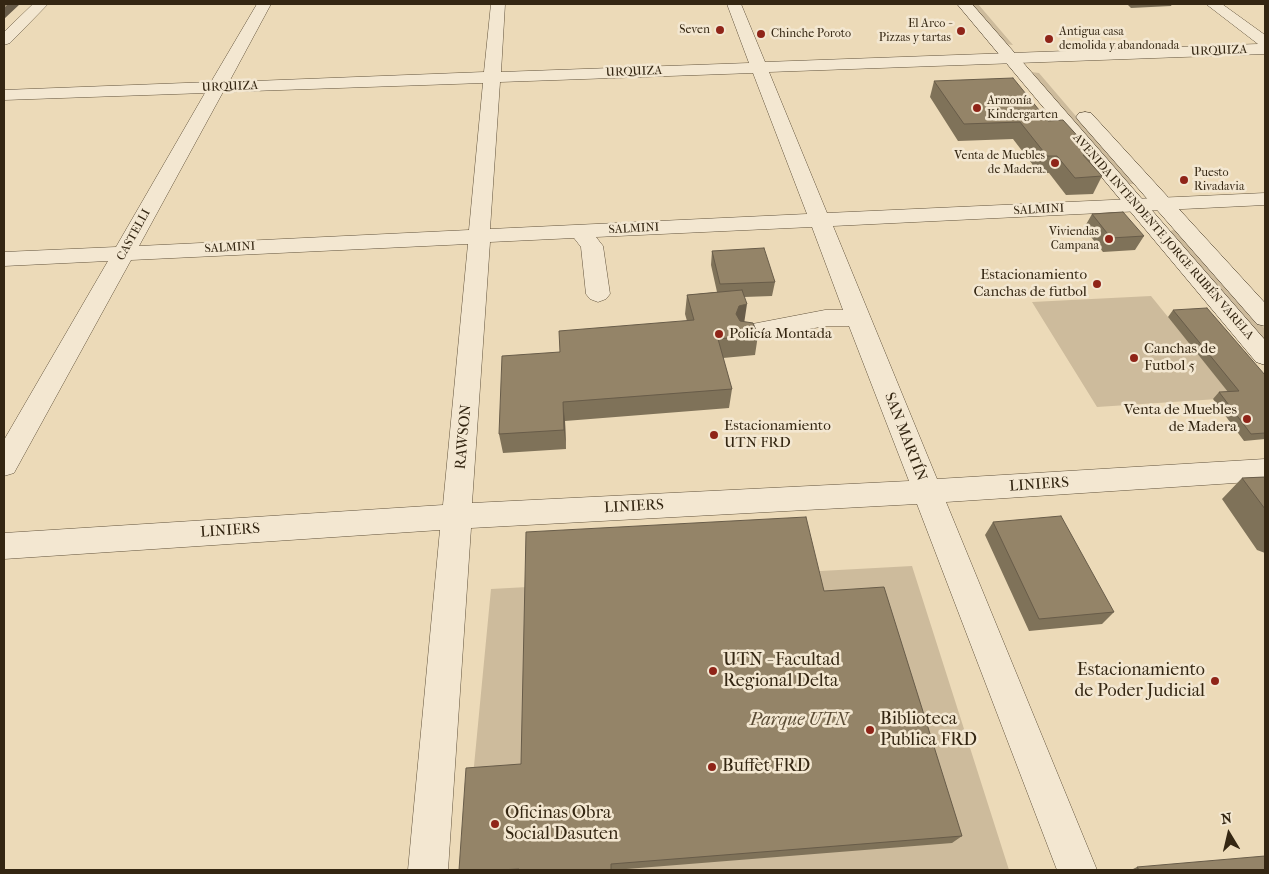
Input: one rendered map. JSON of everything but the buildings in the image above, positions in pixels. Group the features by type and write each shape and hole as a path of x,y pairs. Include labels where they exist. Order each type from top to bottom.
{"street":[{"path":"5,39 41,4"},
{"name":"CASTELLI","path":"4,465 264,4"},
{"name":"RAWSON","path":"428,870 498,4"},
{"name":"SAN MARTÍN","path":"734,4 1077,870"},
{"name":"AVENIDA INTENDENTE JORGE RUBÉN VARELA","path":"964,4 1058,88"},
{"path":"1213,4 1265,42"},
{"name":"URQUIZA","path":"4,95 760,67 1021,54 1265,49"},
{"name":"AVENIDA INTENDENTE JORGE RUBÉN VARELA","path":"1021,54 1137,206 1265,356"},
{"name":"AVENIDA INTENDENTE JORGE RUBÉN VARELA","path":"1072,102 1265,318"},
{"name":"SALMINI","path":"4,259 1265,199"},
{"path":"580,232 592,246 598,294"},
{"path":"747,332 825,318 858,318"},
{"name":"LINIERS","path":"4,546 457,516 926,492 1265,470"}],"green space":[{"path":"970,4 978,4 1013,45 1005,44"},
{"path":"1031,72 1039,73 1134,184 1127,184"},
{"path":"1173,230 1181,233 1265,329 1265,343 1170,233"},
{"name":"Canchas de Futbol 5","path":"1151,296 1233,398 1097,407 1032,302"},
{"name":"Parque UTN","path":"912,566 1009,870 464,870 491,589"}],"place":[{"name":"Seven","path":"720,30"},
{"name":"El Arco - Pizzas y tartas","path":"961,31"},
{"name":"Chinche Poroto","path":"761,34"},
{"name":"Antigua casa demolida y abandonada","path":"1049,39"},
{"name":"Armonía Kindergarten","path":"977,108"},
{"name":"Venta de Muebles de Madera.","path":"1055,163"},
{"name":"Puesto Rivadavia","path":"1184,180"},
{"name":"Viviendas Campana","path":"1109,239"},
{"name":"Estacionamiento Canchas de futbol","path":"1097,284"},
{"name":"Policía Montada","path":"719,334"},
{"name":"Canchas de Futbol 5","path":"1134,358"},
{"name":"Venta de Muebles de Madera","path":"1247,419"},
{"name":"Estacionamiento UTN FRD","path":"714,435"},
{"name":"UTN - Facultad Regional Delta","path":"713,671"},
{"name":"Estacionamiento de Poder Judicial","path":"1215,681"},
{"name":"Biblioteca Publica FRD","path":"870,730"},
{"name":"Buffet FRD","path":"712,767"},
{"name":"Oficinas Obra Social Dasuten","path":"495,824"}]}
